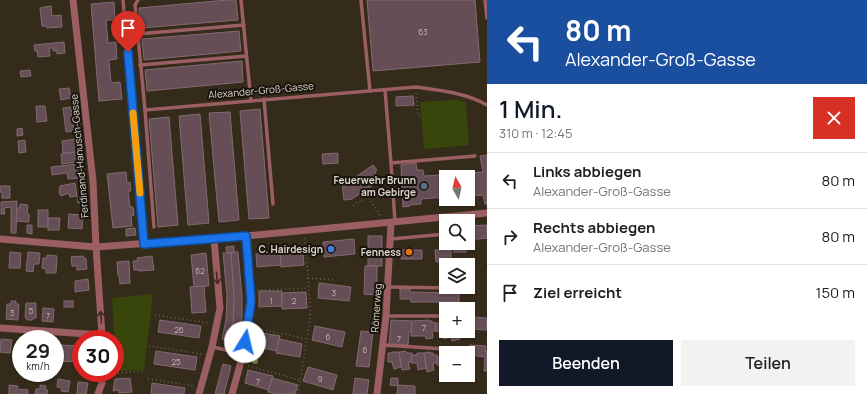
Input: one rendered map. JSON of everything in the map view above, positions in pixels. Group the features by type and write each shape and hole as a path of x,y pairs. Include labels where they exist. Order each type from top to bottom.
{"street":[{"name":"Ferdinand-Hanusch-Gasse","path":"0,328 102,335 93,181 74,0"},
{"path":"0,239 96,247 214,239 487,213"},
{"name":"Römerweg","path":"377,394 386,316 393,223"},
{"path":"232,394 243,354 251,301 246,236"},
{"path":"200,390 218,324 220,308 214,239"},
{"path":"98,394 102,383"}],"lane":[{"path":"123,0 144,244"},
{"path":"138,0 135,5 154,227"},
{"path":"241,0 251,101"},
{"path":"361,0 370,91"},
{"path":"485,0 487,19"},
{"path":"138,34 244,25"},
{"path":"140,65 246,56"},
{"name":"Alexander-Groß-Gasse","path":"145,110 416,87 444,91 478,100 487,106"},
{"path":"385,90 391,164 393,223"},
{"path":"264,99 273,204"},
{"path":"391,164 475,156"},
{"path":"391,239 439,235"},
{"path":"388,287 439,288"},
{"path":"386,316 439,316"},
{"path":"383,345 439,349"},
{"path":"212,347 243,354"}],"path":[{"path":"416,87 418,116 421,116"},
{"path":"364,191 379,213 380,224"},
{"path":"353,206 355,203 362,202 362,196 366,194"},
{"path":"298,394 310,321 304,231"},
{"path":"308,278 334,280"},
{"path":"250,290 309,288"},
{"path":"156,315 218,324"},
{"path":"248,326 307,339"},
{"path":"149,346 209,355"},
{"path":"240,364 300,380"},
{"path":"124,372 146,371"},
{"path":"148,379 200,390"}],"green space":[{"path":"455,100 466,102 469,145 424,149 420,102"},
{"path":"153,294 144,370 124,371 124,330 114,330 112,298"}],"building":[{"path":"236,0 238,20 141,28 139,8"},
{"path":"367,0 475,0 480,62 373,71"},
{"path":"114,2 115,20 106,20 108,43 116,42 117,59 109,60 111,83 120,82 122,99 99,101 91,4"},
{"path":"51,6 52,16 61,15 62,27 47,28 46,26 42,26 40,8"},
{"path":"239,31 241,51 144,60 142,39"},
{"path":"64,42 65,53 57,54 57,51 53,51 53,48 49,48 50,56 38,57 37,51 35,51 34,45"},
{"path":"242,61 243,82 147,91 145,70"},
{"path":"30,70 31,76 21,77 20,71"},
{"path":"69,88 71,98 61,100 59,89"},
{"path":"413,96 414,105 396,106 396,97"},
{"path":"36,106 45,106 47,121 37,122"},
{"path":"71,107 74,131 66,132 63,108"},
{"path":"260,109 269,218 249,219 240,111"},
{"path":"230,112 239,220 219,222 209,113"},
{"path":"200,114 209,223 188,225 179,116"},
{"path":"169,117 178,225 158,227 149,119"},
{"path":"22,128 23,135 17,136 17,129"},
{"path":"75,139 76,152 63,153 62,141"},
{"path":"25,140 26,152 19,153 18,141"},
{"path":"76,152 77,162 62,164 61,154"},
{"path":"338,153 338,163 323,164 322,154"},
{"name":"Feuerwehr Brunn am Gebirge","path":"487,155 487,204 485,204 483,195 475,196 475,173 483,172 480,156"},
{"name":"Feuerwehr Brunn am Gebirge","path":"416,163 417,170 423,170 424,176 439,175 439,198 421,199 421,204 403,207 401,165"},
{"path":"78,164 79,178 68,179 67,173 52,175 51,167"},
{"path":"373,165 377,170 374,176 378,182 352,199 344,200 342,183 347,183"},
{"path":"126,172 127,183 130,182 131,191 128,191 130,207 133,207 134,215 131,216 132,226 113,228 107,174"},
{"path":"75,183 77,196 70,197 69,193 61,196 59,193 60,186"},
{"path":"0,186 10,186 10,198 2,198"},
{"path":"84,195 85,202 78,203 77,196"},
{"path":"17,201 16,233 11,233 11,207 4,208 5,214 1,214 1,202"},
{"path":"20,204 28,205 27,214 29,214 29,222 16,221 17,208 20,208"},
{"path":"38,210 48,210 48,227 38,227"},
{"path":"69,214 83,215 82,229 68,228"},
{"path":"48,218 60,218 59,230 48,230"},
{"path":"27,225 32,225 32,234 27,233"},
{"path":"487,225 487,238 475,239 475,226"},
{"path":"135,228 136,235 126,236 126,229"},
{"path":"368,236 382,236 382,266 368,266"},
{"path":"354,239 355,254 324,257 323,242"},
{"path":"234,246 234,252 227,253 226,247"},
{"name":"Fenness","path":"395,250 422,250 422,259 401,259 401,255 395,255"},
{"path":"435,250 451,250 451,258 439,258 439,262 436,262"},
{"path":"454,250 466,250 466,252 454,252"},
{"path":"10,252 21,253 20,268 9,268"},
{"path":"28,252 40,253 39,264 34,264 33,272 26,271"},
{"path":"238,252 242,296 242,317 237,344 229,342 233,323 234,307 231,253"},
{"path":"280,252 281,265 257,267 256,254"},
{"path":"303,252 304,265 281,267 280,254"},
{"path":"206,253 209,286 194,287 191,255"},
{"path":"223,253 231,253 234,297 233,323 229,341 222,339 226,320 227,296"},
{"path":"47,255 57,256 56,273 46,273 46,269 42,268 43,258 47,258"},
{"path":"83,256 86,259 87,269 77,270 77,266 72,266 71,257"},
{"path":"152,256 154,270 134,270 133,261 138,261 137,258"},
{"path":"129,261 130,283 120,284 117,262"},
{"path":"365,266 377,266 377,295 364,294"},
{"path":"88,279 89,290 75,292 75,281"},
{"path":"319,283 351,287 349,301 318,298"},
{"path":"204,286 206,312 192,313 190,287"},
{"path":"400,289 410,289 410,292 459,294 459,302 411,302 411,299 400,299"},
{"path":"259,291 282,291 282,306 259,307"},
{"path":"306,292 307,308 282,309 282,293"},
{"path":"11,301 16,301 16,304 19,304 18,320 6,319 7,304 11,304"},
{"path":"64,301 73,301 73,307 64,307"},
{"path":"26,303 36,303 36,318 32,320 27,320 25,317"},
{"path":"43,308 54,309 53,322 42,321"},
{"path":"475,317 487,318 487,330 475,329"},
{"path":"160,320 201,326 199,338 158,332"},
{"path":"391,320 412,321 408,345 389,344"},
{"path":"429,320 436,323 436,331 432,331 433,338 426,339 425,336 411,336 412,321"},
{"path":"436,323 439,324 439,332 436,331"},
{"path":"315,326 345,332 342,347 312,340"},
{"path":"361,331 373,332 369,367 356,366"},
{"path":"257,332 280,336 277,351 254,346"},
{"path":"451,338 460,338 460,339 452,341"},
{"path":"1,339 12,340 10,353 0,352"},
{"path":"279,339 302,344 300,357 276,353"},
{"path":"64,345 72,346 72,362 64,361"},
{"path":"470,345 486,346 487,371 484,371 485,357 475,356 475,346"},
{"path":"156,351 197,357 195,370 154,364"},
{"path":"405,351 412,353 412,362 408,362 410,369 402,370 399,352"},
{"path":"399,352 401,367 394,369 392,362 388,362 388,353"},
{"path":"417,353 424,353 426,368 418,370 417,363 411,363 412,355 417,355"},
{"path":"424,353 433,353 433,355 437,355 437,363 433,363 434,370 427,372"},
{"path":"437,357 439,357 439,366 437,365"},
{"path":"223,364 231,366 224,394 215,394"},
{"path":"308,367 337,375 333,390 303,381"},
{"path":"248,370 273,376 269,390 245,383"},
{"path":"124,378 130,378 132,392 119,393 119,390 113,391 114,382 124,382"},
{"path":"272,378 298,385 295,394 277,394 268,392"},
{"path":"355,378 369,380 367,394 353,394"},
{"path":"391,378 398,378 398,386 390,385"},
{"path":"64,380 70,381 68,392 61,391 62,388 57,387 58,382 64,382"},
{"path":"78,382 88,383 86,394 77,394"},
{"path":"152,383 185,388 184,394 151,394"},
{"path":"9,385 18,386 17,389 28,390 28,394 9,394"},
{"path":"40,385 46,386 45,390 48,390 47,394 35,394 36,389 40,389"},
{"path":"398,385 415,386 415,394 397,394"}],"slow traffic":[{"path":"133,113 140,193"}],"place":[{"name":"Feuerwehr Brunn am Gebirge","path":"424,186"},
{"name":"C. Hairdesign","path":"331,249"},
{"name":"Fenness","path":"409,252"}],"route":[{"path":"128,52 144,244 246,236 251,301 245,342"}]}
